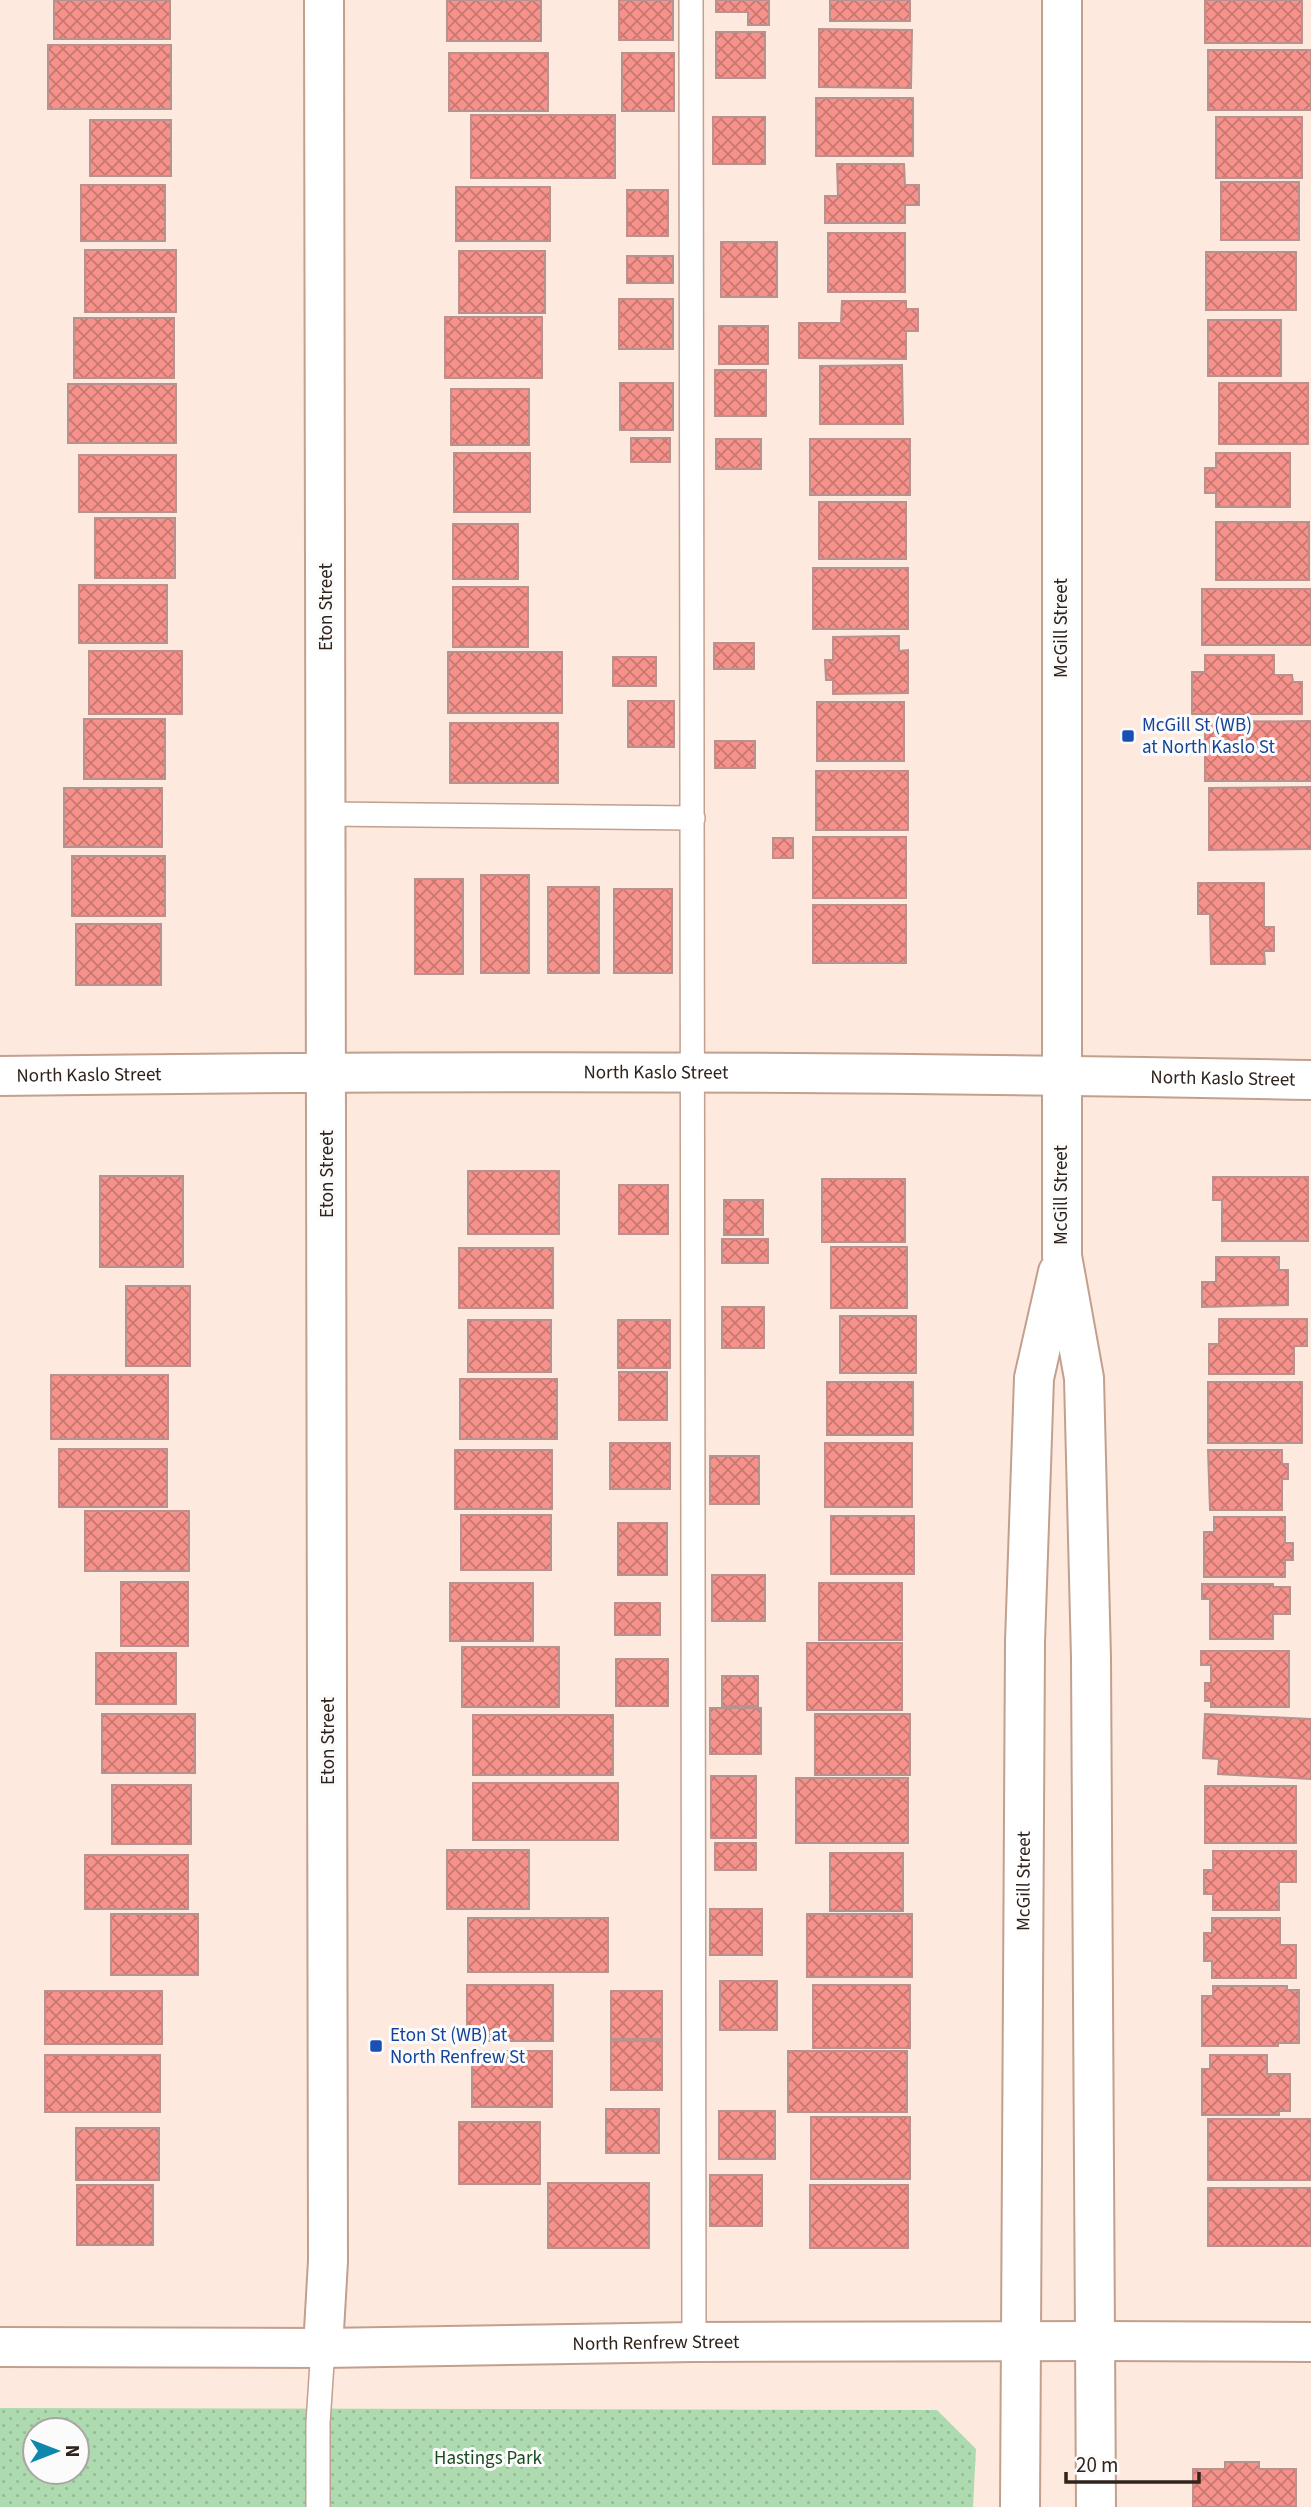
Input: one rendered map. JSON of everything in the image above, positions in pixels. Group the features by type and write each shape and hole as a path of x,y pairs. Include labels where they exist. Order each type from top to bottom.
{"street":[{"name":"Eton Street","path":"323,2348 328,2261 324,0"},
{"name":"McGill Street","path":"1062,0 1062,1256 1084,1378 1091,1658 1096,2507"},
{"name":"North Kaslo Street","path":"0,1076 327,1072 694,1073 1311,1080"},
{"name":"McGill Street","path":"1020,2507 1024,1656 1034,1378 1062,1256"},
{"name":"North Renfrew Street","path":"0,2347 323,2348 694,2342 1311,2342"}],"lane":[{"path":"691,0 694,2342"},
{"path":"327,814 693,818"},
{"path":"318,2507 318,2423 323,2348"}],"green space":[{"name":"Hastings Park","path":"0,2408 937,2410 976,2449 973,2507 0,2507"}],"building":[{"path":"54,0 170,0 170,39 54,39"},
{"path":"447,0 541,0 541,41 447,41"},
{"path":"619,0 673,0 673,40 619,40"},
{"path":"716,0 769,0 769,25 748,25 748,12 716,12"},
{"path":"830,0 910,0 910,21 830,21"},
{"path":"1205,0 1302,0 1302,43 1205,43"},
{"path":"819,29 912,30 911,88 819,87"},
{"path":"716,32 765,32 765,78 716,78"},
{"path":"48,45 171,45 171,109 48,109"},
{"path":"1208,50 1311,50 1311,110 1208,110"},
{"path":"449,53 548,53 548,111 449,111"},
{"path":"622,53 674,53 674,111 622,111"},
{"path":"816,98 913,98 913,156 816,156"},
{"path":"471,115 615,115 615,178 471,178"},
{"path":"713,117 765,117 765,164 713,164"},
{"path":"1216,117 1302,117 1302,178 1216,178"},
{"path":"90,120 171,120 171,176 90,176"},
{"path":"837,164 904,164 905,185 919,185 919,205 905,205 905,223 825,223 825,196 838,196"},
{"path":"1221,182 1299,182 1299,240 1221,240"},
{"path":"81,185 165,185 165,241 81,241"},
{"path":"456,187 550,187 550,241 456,241"},
{"path":"627,190 668,190 668,236 627,236"},
{"path":"828,233 905,233 905,292 828,292"},
{"path":"721,242 777,242 777,297 721,297"},
{"path":"85,250 176,250 176,312 85,312"},
{"path":"459,251 545,251 545,313 459,313"},
{"path":"1206,252 1296,252 1296,310 1206,310"},
{"path":"627,256 673,256 673,283 627,283"},
{"path":"619,299 673,299 673,349 619,349"},
{"path":"842,301 906,301 906,309 918,309 918,331 906,331 906,359 799,358 799,323 841,323"},
{"path":"445,317 542,317 542,378 445,378"},
{"path":"74,318 174,318 174,378 74,378"},
{"path":"1208,320 1281,320 1281,376 1208,376"},
{"path":"719,326 768,326 768,364 719,364"},
{"path":"902,365 903,424 820,424 820,366"},
{"path":"715,370 766,370 766,416 715,416"},
{"path":"620,383 673,383 673,430 620,430"},
{"path":"1219,383 1308,383 1308,444 1219,444"},
{"path":"68,384 176,384 176,443 68,443"},
{"path":"451,389 529,389 529,445 451,445"},
{"path":"631,438 670,438 670,462 631,462"},
{"path":"716,439 761,439 761,469 716,469"},
{"path":"810,439 910,439 910,495 810,495"},
{"path":"454,453 530,453 530,512 454,512"},
{"path":"1216,453 1290,453 1290,507 1216,507 1216,493 1205,493 1205,468 1216,468"},
{"path":"79,455 176,455 176,512 79,512"},
{"path":"819,502 906,502 906,559 819,559"},
{"path":"95,518 175,518 175,578 95,578"},
{"path":"1216,522 1309,522 1309,580 1216,580"},
{"path":"453,524 518,524 518,579 453,579"},
{"path":"813,568 908,568 908,629 813,629"},
{"path":"79,585 167,585 167,643 79,643"},
{"path":"453,587 528,587 528,647 453,647"},
{"path":"1202,589 1311,589 1311,645 1202,645"},
{"path":"899,636 899,651 908,650 908,693 833,694 833,680 826,680 825,660 833,660 833,637"},
{"path":"714,643 754,643 754,669 714,669"},
{"path":"89,651 182,651 182,714 89,714"},
{"path":"448,652 562,652 562,713 448,713"},
{"path":"1205,655 1274,655 1274,675 1292,675 1293,682 1302,682 1302,714 1192,714 1192,672 1205,672"},
{"path":"613,657 656,657 656,686 613,686"},
{"path":"628,701 674,701 674,747 628,747"},
{"path":"817,702 904,702 904,761 817,761"},
{"path":"84,719 165,719 165,779 84,779"},
{"path":"1311,721 1311,781 1205,781 1205,722"},
{"path":"450,723 558,723 558,783 450,783"},
{"path":"715,741 755,741 755,768 715,768"},
{"path":"816,771 908,771 908,830 816,830"},
{"path":"1311,787 1311,849 1209,850 1209,788"},
{"path":"64,788 162,788 162,847 64,847"},
{"path":"813,837 906,837 906,898 813,898"},
{"path":"773,838 793,838 793,858 773,858"},
{"path":"72,856 165,856 165,916 72,916"},
{"path":"481,875 529,875 529,973 481,973"},
{"path":"415,879 463,879 463,974 415,974"},
{"path":"1198,883 1264,883 1264,927 1274,927 1274,951 1264,951 1265,964 1211,964 1210,914 1198,914"},
{"path":"548,887 599,887 599,973 548,973"},
{"path":"614,889 672,889 672,973 614,973"},
{"path":"813,905 906,905 906,963 813,963"},
{"path":"76,924 161,924 161,985 76,985"},
{"path":"468,1171 559,1171 559,1234 468,1234"},
{"path":"100,1176 183,1176 183,1267 100,1267"},
{"path":"1213,1177 1308,1177 1308,1241 1222,1241 1222,1200 1213,1200"},
{"path":"822,1179 905,1179 905,1242 822,1242"},
{"path":"619,1185 668,1185 668,1234 619,1234"},
{"path":"724,1200 763,1200 763,1235 724,1235"},
{"path":"722,1239 768,1239 768,1263 722,1263"},
{"path":"831,1247 907,1247 907,1308 831,1308"},
{"path":"459,1248 553,1248 553,1308 459,1308"},
{"path":"1216,1257 1279,1257 1279,1270 1288,1270 1288,1305 1202,1307 1202,1282 1216,1282"},
{"path":"126,1286 190,1286 190,1366 126,1366"},
{"path":"722,1307 764,1307 764,1348 722,1348"},
{"path":"840,1316 916,1316 916,1373 840,1373"},
{"path":"1219,1319 1307,1319 1307,1346 1294,1346 1294,1374 1209,1374 1209,1344 1219,1344"},
{"path":"468,1320 551,1320 551,1372 468,1372"},
{"path":"618,1320 670,1320 670,1368 618,1368"},
{"path":"619,1372 667,1372 667,1420 619,1420"},
{"path":"51,1375 168,1375 168,1439 51,1439"},
{"path":"460,1379 557,1379 557,1439 460,1439"},
{"path":"827,1382 913,1382 913,1435 827,1435"},
{"path":"1208,1382 1302,1382 1302,1443 1208,1443"},
{"path":"610,1443 670,1443 670,1489 610,1489"},
{"path":"825,1443 912,1443 912,1507 825,1507"},
{"path":"59,1449 167,1449 167,1507 59,1507"},
{"path":"455,1450 552,1450 552,1509 455,1509"},
{"path":"1208,1450 1282,1450 1282,1464 1288,1464 1288,1479 1282,1479 1282,1510 1210,1510"},
{"path":"710,1456 759,1456 759,1504 710,1504"},
{"path":"85,1511 189,1511 189,1571 85,1571"},
{"path":"461,1515 551,1515 551,1570 461,1570"},
{"path":"831,1516 914,1516 914,1574 831,1574"},
{"path":"1214,1517 1285,1517 1285,1543 1293,1543 1293,1560 1285,1560 1285,1577 1204,1577 1204,1532 1214,1532"},
{"path":"618,1523 667,1523 667,1575 618,1575"},
{"path":"712,1575 765,1575 765,1621 712,1621"},
{"path":"121,1582 188,1582 188,1646 121,1646"},
{"path":"450,1583 533,1583 533,1641 450,1641"},
{"path":"819,1583 902,1583 902,1640 819,1640"},
{"path":"1202,1584 1273,1584 1273,1587 1290,1587 1290,1614 1273,1614 1273,1639 1210,1639 1210,1599 1202,1599"},
{"path":"615,1603 660,1603 660,1635 615,1635"},
{"path":"807,1643 902,1643 902,1710 807,1710"},
{"path":"462,1647 559,1647 559,1707 462,1707"},
{"path":"1201,1651 1289,1651 1289,1707 1211,1707 1211,1701 1205,1701 1205,1683 1211,1683 1211,1665 1201,1665"},
{"path":"96,1653 176,1653 176,1704 96,1704"},
{"path":"616,1659 668,1659 668,1706 616,1706"},
{"path":"722,1676 758,1676 758,1706 722,1706"},
{"path":"710,1708 761,1708 761,1754 710,1754"},
{"path":"102,1714 195,1714 195,1773 102,1773"},
{"path":"815,1714 910,1714 910,1775 815,1775"},
{"path":"1205,1714 1311,1719 1311,1779 1218,1774 1219,1759 1203,1758"},
{"path":"473,1715 613,1715 613,1775 473,1775"},
{"path":"711,1776 756,1776 756,1838 711,1838"},
{"path":"796,1778 908,1778 908,1843 796,1843"},
{"path":"473,1783 618,1783 618,1840 473,1840"},
{"path":"112,1785 191,1785 191,1844 112,1844"},
{"path":"1205,1786 1296,1786 1296,1843 1205,1843"},
{"path":"715,1843 756,1843 756,1870 715,1870"},
{"path":"447,1850 529,1850 529,1909 447,1909"},
{"path":"1213,1851 1296,1851 1296,1882 1279,1882 1279,1910 1213,1910 1213,1894 1204,1894 1204,1870 1213,1870"},
{"path":"830,1853 903,1853 903,1911 830,1911"},
{"path":"85,1855 188,1855 188,1909 85,1909"},
{"path":"710,1909 762,1909 762,1955 710,1955"},
{"path":"111,1914 198,1914 198,1975 111,1975"},
{"path":"807,1914 912,1914 912,1977 807,1977"},
{"path":"468,1918 608,1918 608,1972 468,1972"},
{"path":"1212,1918 1280,1918 1280,1945 1296,1945 1296,1978 1212,1978 1212,1961 1204,1961 1204,1933 1212,1933"},
{"path":"720,1981 777,1981 777,2030 720,2030"},
{"path":"467,1985 553,1985 553,2041 467,2041"},
{"path":"813,1985 910,1985 910,2048 813,2048"},
{"path":"1213,1986 1287,1986 1287,1990 1299,1990 1299,2043 1278,2043 1278,2046 1202,2046 1202,1996 1213,1996"},
{"path":"45,1991 162,1991 162,2044 45,2044"},
{"path":"611,1991 662,1991 662,2039 611,2039"},
{"path":"611,2041 662,2041 662,2090 611,2090"},
{"path":"472,2051 552,2051 552,2107 472,2107"},
{"path":"788,2051 907,2051 907,2112 788,2112"},
{"path":"45,2055 160,2055 160,2112 45,2112"},
{"path":"1210,2055 1267,2055 1267,2074 1290,2074 1290,2111 1279,2111 1279,2115 1202,2115 1202,2069 1210,2069"},
{"path":"606,2109 659,2109 659,2153 606,2153"},
{"path":"719,2111 775,2111 775,2159 719,2159"},
{"path":"811,2117 910,2117 910,2179 811,2179"},
{"path":"1208,2119 1311,2119 1311,2180 1208,2180"},
{"path":"459,2122 540,2122 540,2184 459,2184"},
{"path":"76,2128 159,2128 159,2180 76,2180"},
{"path":"710,2175 762,2175 762,2226 710,2226"},
{"path":"548,2183 649,2183 649,2248 548,2248"},
{"path":"77,2185 153,2185 153,2245 77,2245"},
{"path":"810,2185 908,2185 908,2248 810,2248"},
{"path":"1208,2188 1311,2188 1311,2246 1208,2246"},
{"path":"1225,2462 1259,2462 1259,2469 1296,2469 1296,2506 1193,2507 1193,2469 1225,2469"}],"place":[{"name":"McGill St (WB) at North Kaslo St","path":"1128,736"},
{"name":"Eton St (WB) at North Renfrew St","path":"376,2046"}]}
